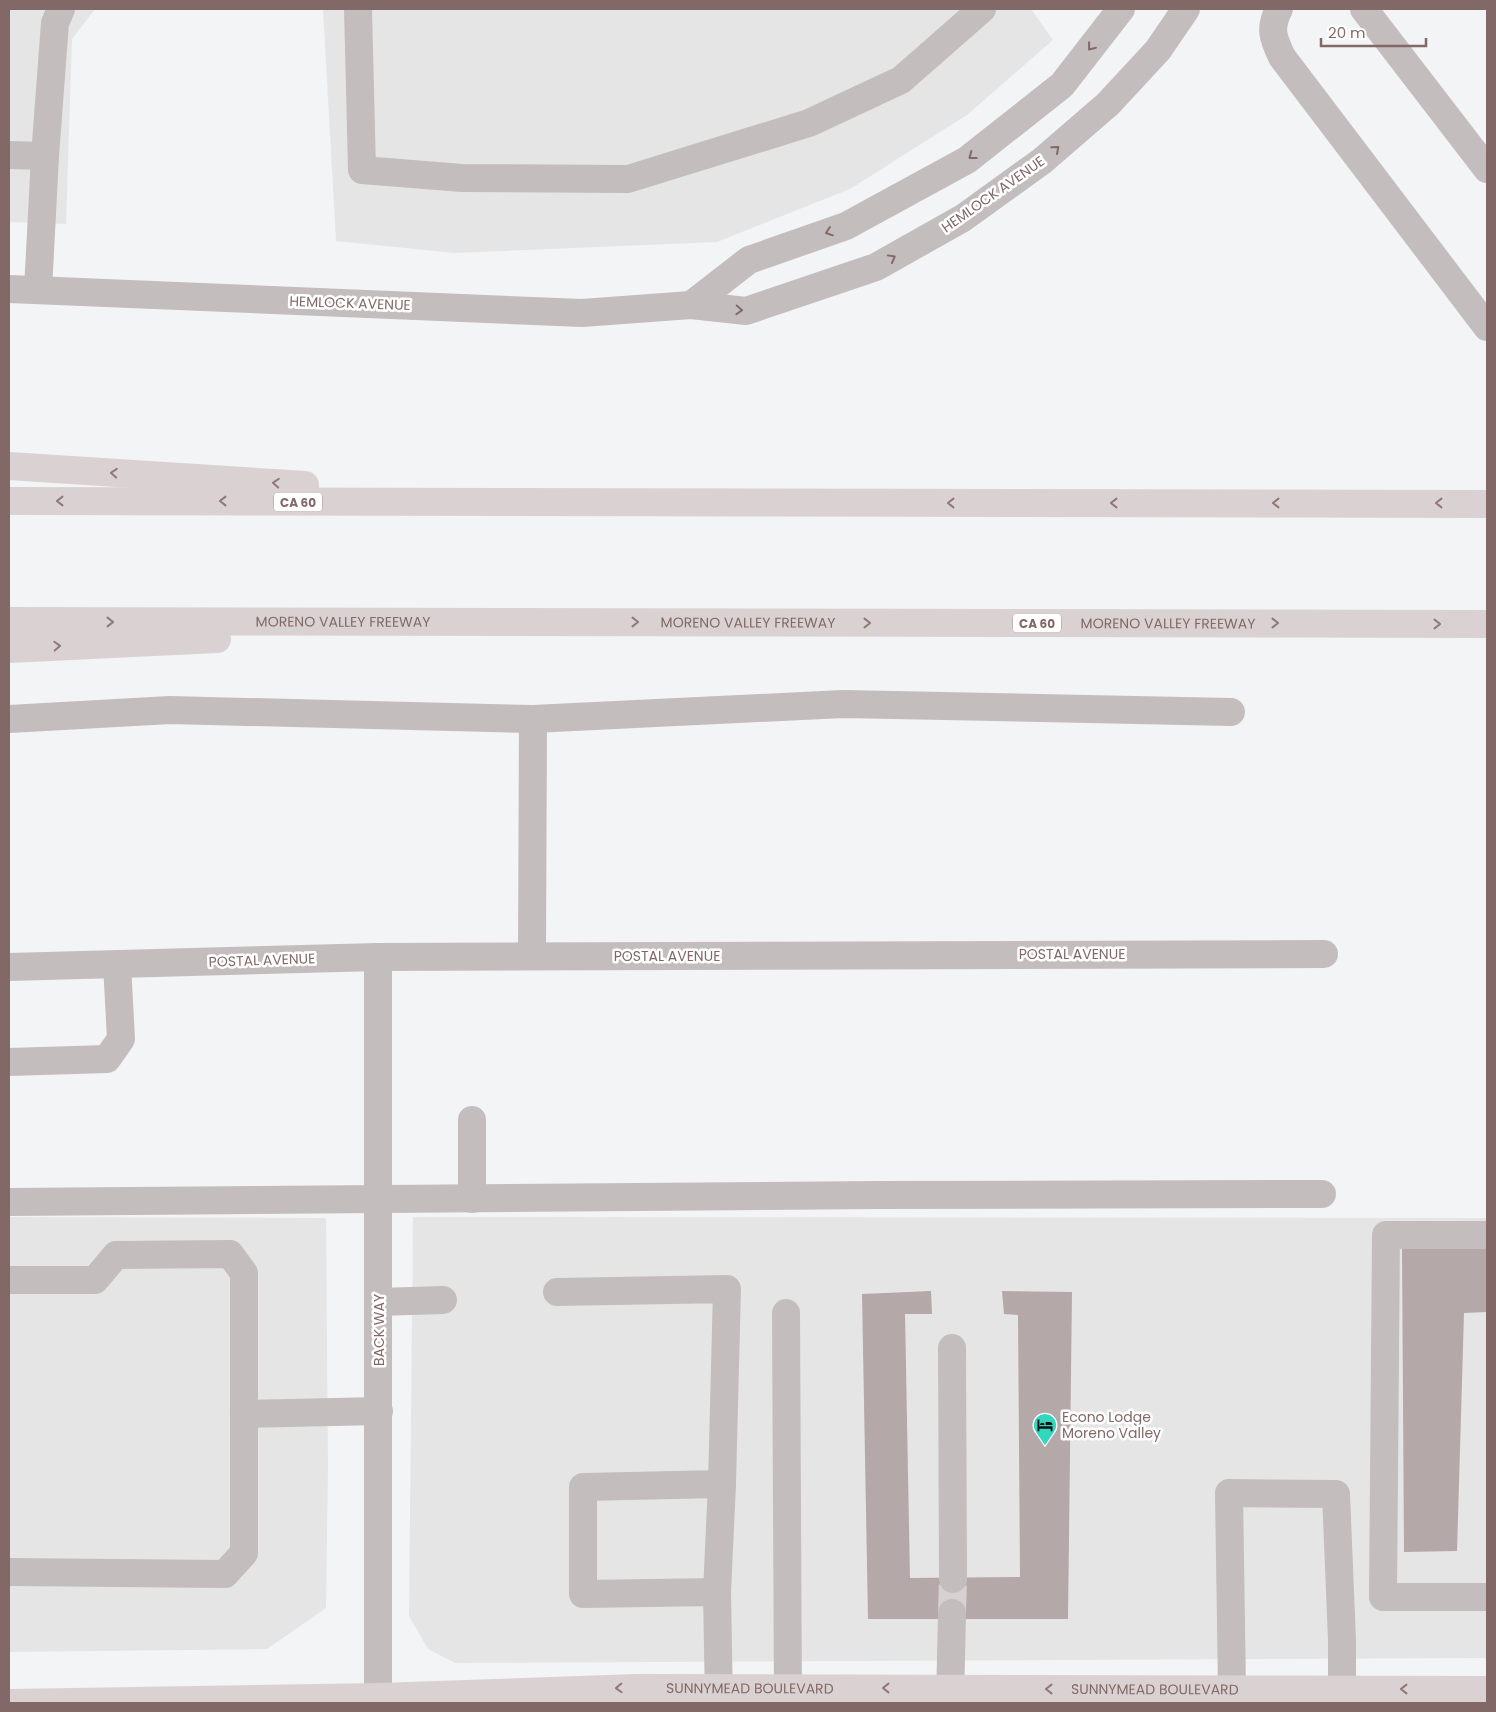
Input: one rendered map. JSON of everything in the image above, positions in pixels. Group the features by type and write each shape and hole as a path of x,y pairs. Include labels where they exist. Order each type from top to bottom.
{"main road":[{"path":"9,466 586,502"},
{"name":"CA 60","path":"9,501 1487,504"},
{"name":"MORENO VALLEY FREEWAY","path":"9,621 1487,624"},
{"path":"9,649 586,622"},
{"name":"SUNNYMEAD BOULEVARD","path":"11,1703 659,1696 1156,1696 1232,1689 1342,1689 1441,1696 1487,1690"}],"street":[{"path":"38,290 45,156 55,24 61,9"},
{"path":"358,9 362,170 462,178 628,179 810,123 901,80 982,9"},
{"path":"691,305 749,260 846,226 967,160 1062,85 1121,9"},
{"name":"HEMLOCK AVENUE","path":"9,289 582,313 691,305 746,311 876,267 963,218 1042,161 1108,104 1158,50 1186,9"},
{"path":"1279,9 1274,19 1273,39 1282,57 1487,327"},
{"path":"1364,9 1487,169"},
{"path":"9,155 45,156"},
{"path":"9,719 170,710 533,719 843,704 1231,712"},
{"path":"532,956 533,719"},
{"name":"POSTAL AVENUE","path":"9,967 378,957 1324,954"},
{"name":"BACK WAY","path":"378,957 378,1700"},
{"path":"9,1062 107,1060 121,1039 117,964"},
{"path":"472,1120 472,1200"},
{"path":"9,1202 378,1201 877,1195 1322,1194"},
{"path":"1487,1235 1386,1236 1383,1597 1487,1597"},
{"path":"9,1280 95,1280 116,1255 230,1254 244,1273 244,1552 225,1574 9,1572"},
{"path":"557,1292 727,1290 722,1484 716,1592 718,1696"},
{"path":"379,1302 443,1300"},
{"path":"786,1313 788,1696"},
{"path":"952,1348 953,1579"},
{"path":"244,1414 379,1411"},
{"path":"716,1592 584,1594 583,1488 722,1484"},
{"path":"1232,1689 1229,1493 1336,1494 1342,1640 1342,1689"},
{"path":"950,1696 952,1613"}],"shaded area":[{"path":"9,9 95,9 72,39 66,224 9,222"},
{"path":"323,9 1031,9 1053,40 967,115 850,189 717,242 455,253 336,241"},
{"path":"9,1217 326,1218 328,1467 326,1608 267,1649 9,1652"},
{"path":"413,1217 1487,1218 1487,1658 455,1663 428,1649 409,1616"}],"building":[{"path":"1402,1247 1487,1248 1487,1312 1464,1313 1457,1551 1404,1552"},
{"name":"Econo Lodge Moreno Valley","path":"931,1291 932,1314 905,1314 910,1578 1020,1577 1018,1315 1004,1314 1002,1291 1072,1292 1068,1619 868,1619 862,1294"}],"tunnel":[{"path":"952,1613 953,1579"}],"place":[{"name":"Econo Lodge Moreno Valley","path":"1045,1446"}]}
